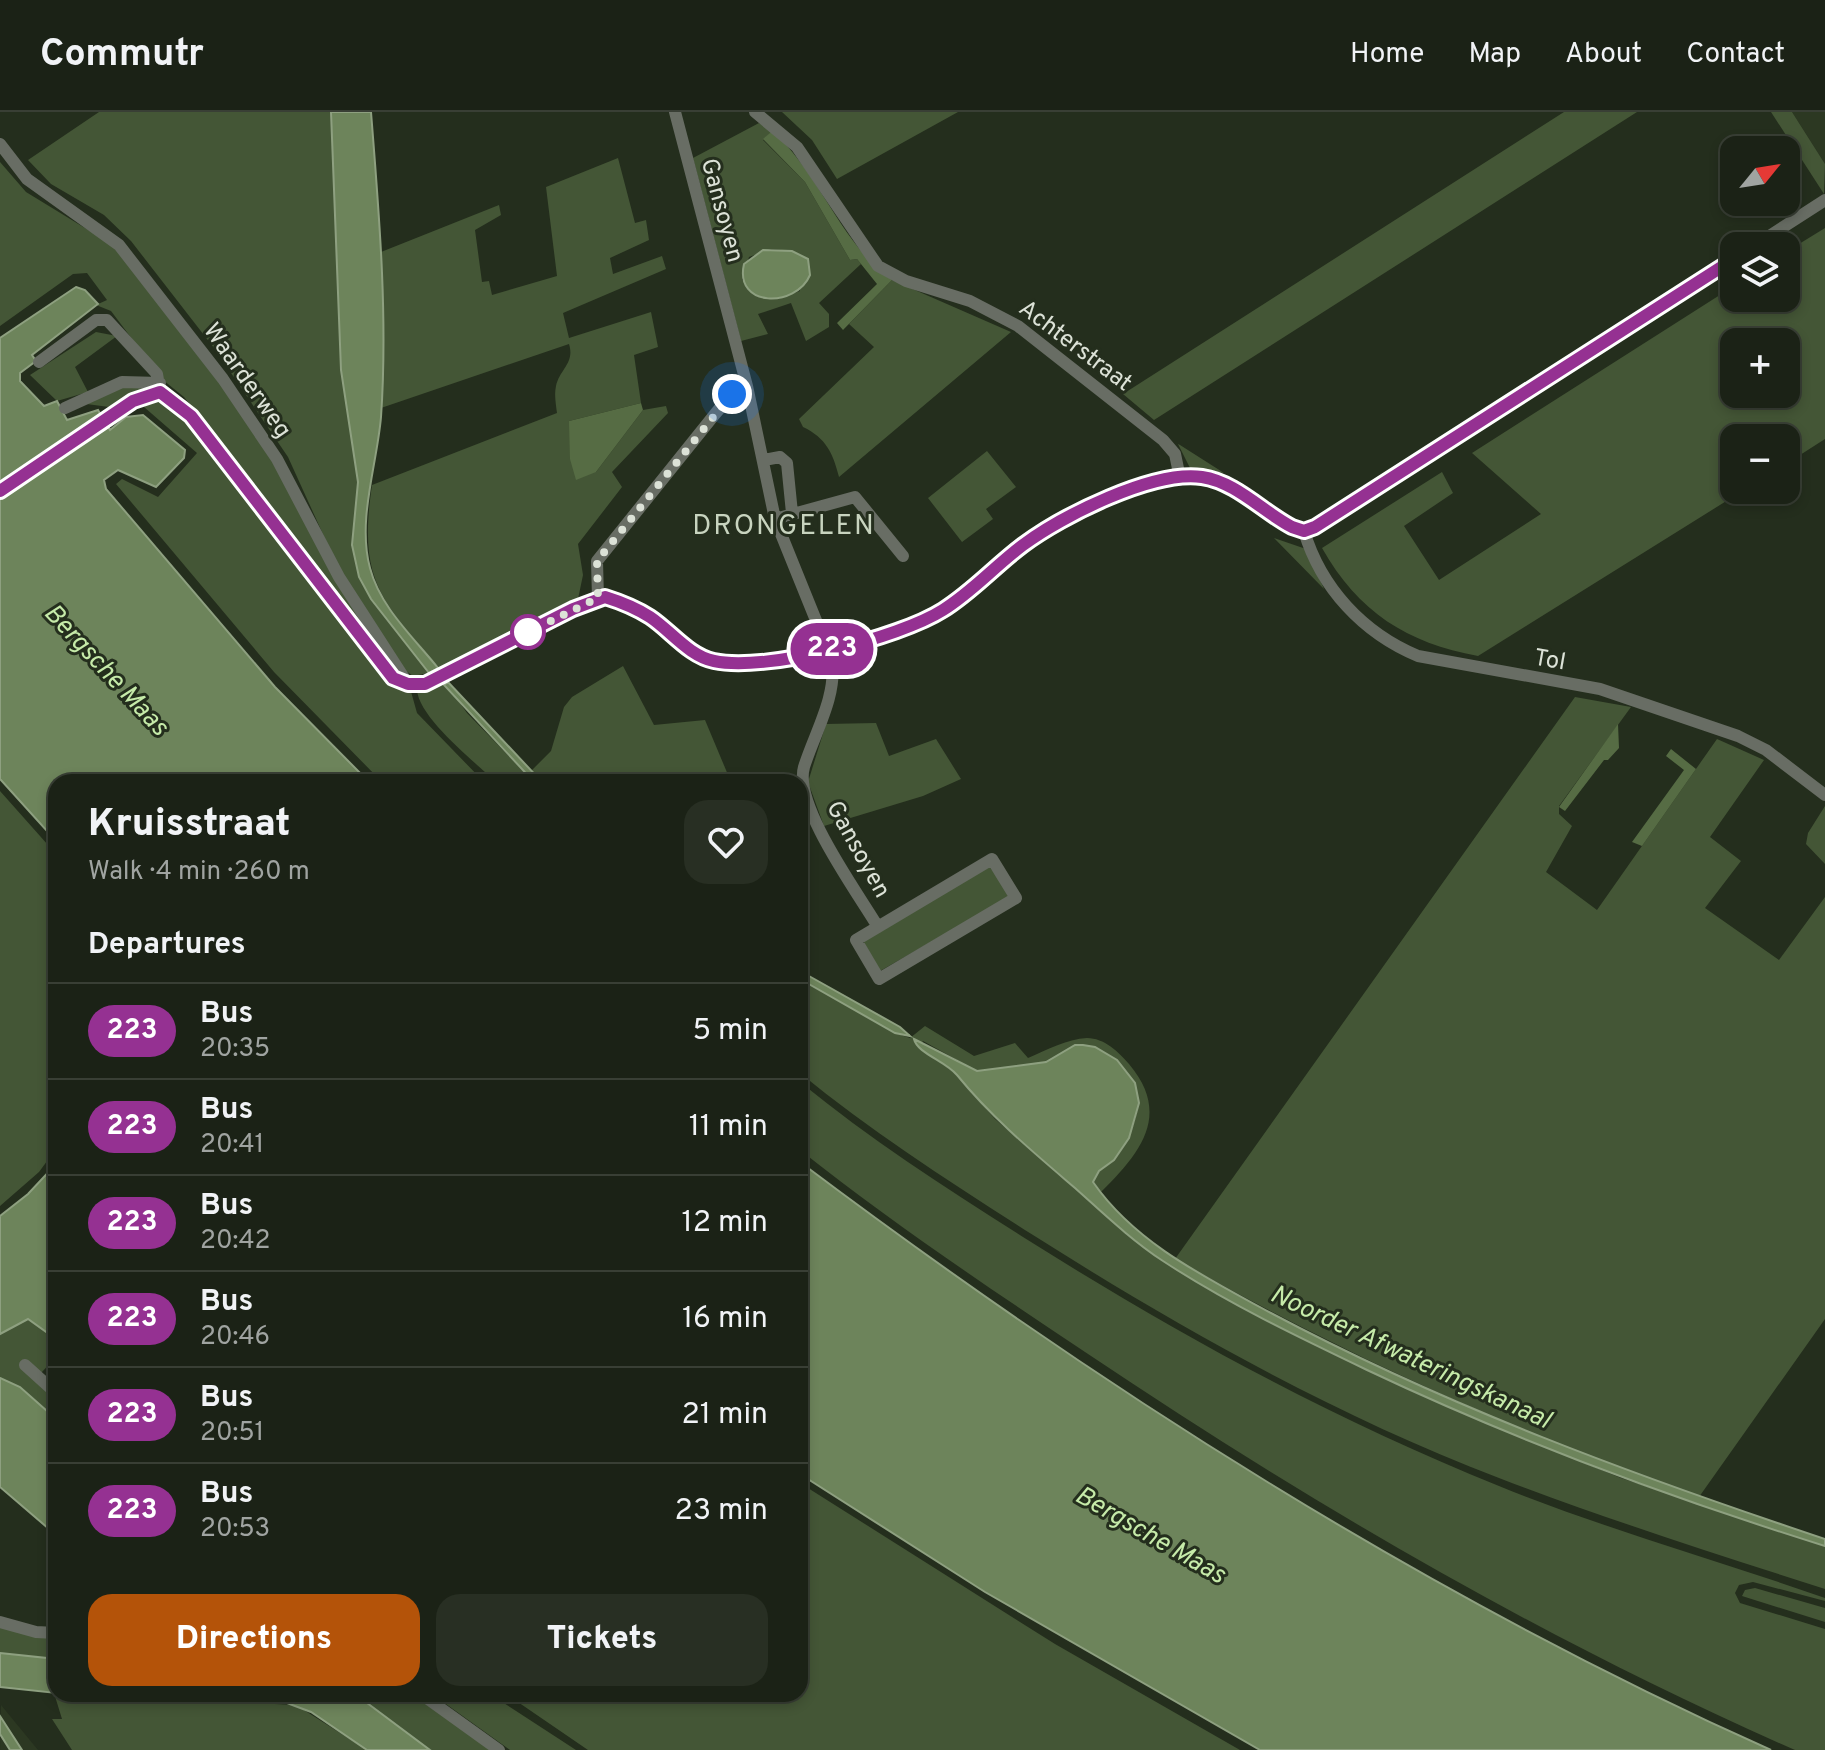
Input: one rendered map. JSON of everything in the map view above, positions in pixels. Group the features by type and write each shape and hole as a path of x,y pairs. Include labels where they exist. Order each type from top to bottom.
{"street":[{"name":"Gansoyen","path":"675,112 747,386 775,519 828,650 833,670 822,723 804,774"},
{"name":"Achterstraat","path":"755,112 797,147 878,266 906,281 970,301 1018,326 1163,440 1175,454 1180,478"},
{"name":"Waarderweg","path":"0,144 27,179 119,245 184,328 277,459 339,577 408,684"},
{"path":"1776,232 1825,200"},
{"path":"65,408 122,382 160,388 191,416 385,670 393,678 408,684 425,684 598,598 613,600 649,617 697,654 715,662 760,662 828,650 906,629 967,594 1023,545 1049,528 1121,494 1180,478 1203,477 1227,486 1280,521 1304,531 1325,522 1720,268"},
{"path":"39,362 96,320 107,320 157,374 160,388"},
{"path":"598,598 597,561 732,394 747,386"},
{"path":"105,419 160,388"},
{"path":"764,460 780,457 787,463 792,513"},
{"path":"775,519 855,497 903,556"},
{"name":"Tol","path":"1304,531 1334,593 1358,618 1398,648 1418,656 1600,689 1724,731 1766,750 1825,795"},
{"name":"Gansoyen","path":"808,798 834,854 878,927"},
{"name":"Gansoyen","path":"992,859 1016,898 879,979 856,940 878,927 992,859"},
{"path":"25,1365 48,1386"},
{"path":"0,1622 48,1633"},
{"path":"432,1702 499,1750"}],"shaded area":[{"path":"99,112 331,112 341,370 358,482 357,565 371,599 429,673 413,676 406,671 337,565 288,457 214,348 131,241 104,215 51,184 28,160"},
{"path":"782,112 958,112 837,179 812,140"},
{"path":"1564,112 1637,112 1154,420 1123,394"},
{"path":"1771,112 1792,112 1825,164 1824,194 1800,157 1800,136 1787,136"},
{"path":"1792,112 1825,112 1825,164"},
{"path":"759,123 772,131 763,140 805,182 850,260 857,259 861,264 819,303 829,314 829,327 806,341 791,303 758,314 768,334 741,341 693,158","holes":["771,249 792,251 800,291 778,299 742,280 749,257"]},
{"path":"772,131 804,167 858,247 892,280 843,330 837,323 877,284 857,259 850,260 805,182 763,139"},
{"path":"618,158 635,223 646,220 649,240 610,258 613,274 662,256 666,269 563,313 569,338 651,312 658,347 634,355 641,403 569,421 596,472 643,410 666,406 668,413 612,472 622,487 578,544 583,575 578,599 438,668 401,623 378,586 368,544 372,485 557,413 556,386 569,361 570,351 569,344 381,408 381,252 499,205 501,215 475,230 482,282 489,281 492,295 557,276 546,187"},
{"path":"0,162 26,192 116,247 203,357 265,449 389,664 184,397 163,380 111,311 96,305 107,300 87,273 73,274 0,326"},
{"path":"1825,228 1825,439 1800,455 1800,424 1720,424 1722,504 1478,656 1429,643 1387,621 1352,590 1322,548 1442,472 1453,493 1404,526 1439,580 1541,514 1472,453 1720,295 1720,312 1800,312 1800,243"},
{"path":"892,280 1011,332 839,477 827,447 803,427 799,419 874,347 849,324"},
{"path":"96,332 117,336 75,367 88,392 57,401 30,375"},
{"path":"126,383 146,385 151,389 109,407 79,403"},
{"path":"151,400 175,405 327,597 410,688 417,713 476,774 374,774 274,672 116,484 122,479 158,497 197,453 144,407"},
{"path":"641,403 643,410 596,472 576,480 570,459 569,421"},
{"path":"1180,445 1224,473 1190,468"},
{"path":"987,451 1016,487 986,509 993,519 962,542 928,498"},
{"path":"1274,538 1306,549 1324,589"},
{"path":"623,666 654,725 705,720 728,774 534,774 531,771 551,751 564,707 572,697"},
{"path":"442,678 467,713 526,774 487,774 437,726 420,701 417,690"},
{"path":"1575,697 1631,707 1559,806 1559,814 1572,826 1546,872 1597,910 1717,739 1764,760 1710,837 1741,861 1705,908 1779,960 1825,897 1825,1319 1699,1497 1564,1446 1432,1390 1302,1327 1175,1259"},
{"path":"876,723 889,756 936,739 961,779 923,796 824,826 808,782 826,724"},
{"path":"1618,724 1619,748 1608,760 1604,760 1565,811 1559,807"},
{"path":"1671,749 1696,769 1642,846 1632,842 1684,770 1666,756"},
{"path":"0,791 48,845 48,1160 39,1172 0,1206"},
{"path":"1825,806 1825,864 1806,844 1808,833"},
{"path":"989,866 1008,891 1008,898 880,971 863,941"},
{"path":"808,984 895,1033 910,1038 925,1026 974,1056 1015,1043 1028,1058 1079,1039 1105,1043 1125,1059 1142,1083 1148,1100 1149,1117 1138,1148 1101,1192 1093,1181 1125,1145 1139,1103 1065,1051 1046,1062 977,1071 923,1041 919,1048 954,1072 995,1119 1127,1233 1320,1348 1481,1421 1621,1478 1825,1546 1825,1589 1580,1508 1378,1427 1260,1368 1145,1304 943,1177 808,1079"},
{"path":"808,1088 881,1143 1023,1237 1196,1340 1315,1403 1437,1460 1539,1502 1825,1598 1825,1601 1753,1582 1739,1585 1735,1593 1740,1603 1825,1629 1825,1750 1795,1750 1702,1708 1431,1567 1170,1408 869,1203 808,1156"},
{"path":"28,1319 48,1333 48,1366 41,1373 48,1383 48,1412 20,1387 0,1378 0,1334"},
{"path":"808,1488 1055,1644 1240,1750 588,1750 518,1702 808,1702"},
{"path":"1755,1588 1825,1608 1825,1622 1742,1596 1745,1590"},
{"path":"0,1624 48,1633 48,1658 0,1653"},
{"path":"57,1702 296,1705 367,1750 72,1750 52,1719 62,1719"},
{"path":"366,1702 423,1702 494,1750 430,1750"},
{"path":"443,1702 502,1702 576,1750 510,1750"},
{"path":"1,1705 38,1750 0,1750"}],"water":[{"path":"331,112 371,112 384,341 381,417 367,512 370,568 381,596 438,668 429,673 371,599 359,577 352,545 358,482 341,370"},
{"path":"763,250 792,251 808,259 810,275 803,286 780,298 757,296 748,289 743,278 744,264"},
{"name":"Bergsche Maas","path":"76,287 85,290 98,304 32,355 36,361 20,373 20,381 44,406 57,401 67,420 98,410 110,430 126,417 143,415 185,450 184,458 156,487 118,470 104,480 106,489 275,687 361,774 48,774 48,832 0,779 0,338"},
{"path":"448,682 534,774 527,774 444,685"},
{"path":"808,975 900,1027 910,1036 895,1033 808,984"},
{"path":"914,1039 977,1071 1046,1062 1075,1045 1095,1047 1117,1060 1135,1083 1139,1103 1129,1138 1093,1182 1130,1224 1174,1258 1271,1313 1406,1379 1613,1465 1825,1539 1825,1546 1708,1508 1536,1444 1367,1370 1237,1305 1163,1261 1128,1235 1013,1134 952,1070 920,1049"},
{"name":"Bergsche Maas","path":"808,1168 1030,1328 1269,1483 1391,1556 1516,1625 1642,1690 1771,1750 1260,1750 985,1592 808,1479"},
{"path":"48,1173 48,1333 28,1319 0,1334 0,1216 28,1194"},
{"path":"0,1378 20,1387 48,1412 48,1528 0,1487"},
{"path":"0,1653 48,1658 48,1692 0,1687"},
{"path":"264,1702 366,1702 430,1750 367,1750 311,1712 287,1703"},
{"path":"0,1716 22,1750 10,1750 0,1734"}],"ferry route":[{"path":"0,491 101,421"}],"bus line":[{"name":"223","path":"0,491 133,401 160,392 183,406 393,678 408,684 425,684 573,609 605,597 649,617 705,658 715,662 760,662 828,650 906,629 967,594 1023,545 1049,528 1092,506 1152,483 1203,477 1227,486 1292,527 1304,531 1315,527 1720,268"}],"district":[{"name":"DRONGELEN","path":"784,524"}],"route":[{"path":"528,632 520,636 598,598 597,561 732,394"}],"water label":[{"name":"Noorder Afwateringskanaal","path":"1411,1356"}]}
